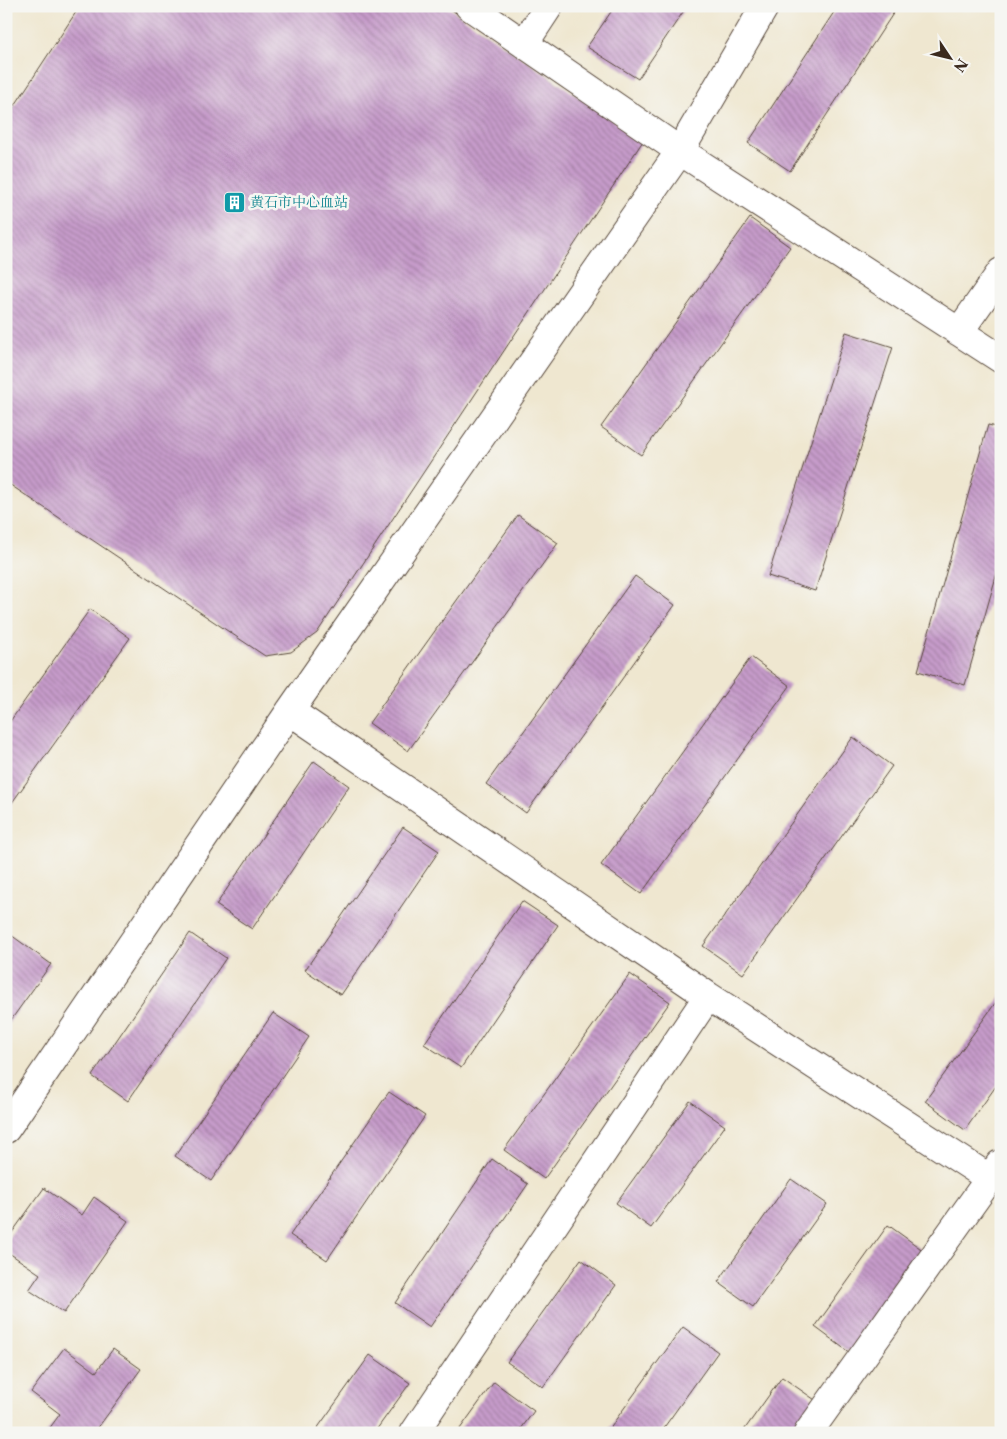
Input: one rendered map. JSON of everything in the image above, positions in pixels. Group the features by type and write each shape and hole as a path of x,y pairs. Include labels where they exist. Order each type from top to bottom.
{"street":[{"path":"469,6 680,151 1001,359"},
{"path":"524,44 549,6"},
{"path":"6,1129 290,711 680,151 765,6"},
{"path":"959,332 1001,272"},
{"path":"290,711 708,996 995,1171 808,1433"},
{"path":"414,1433 708,996"}],"building":[{"path":"80,6 446,6 643,141 317,633 291,652 265,656 6,482 6,119"},
{"path":"615,6 687,6 638,79 587,47"},
{"path":"838,6 898,6 790,171 748,143"},
{"path":"750,218 790,247 641,455 601,427"},
{"path":"846,332 893,347 815,591 768,576"},
{"path":"988,425 1001,428 1001,559 965,685 918,671"},
{"path":"518,515 558,543 408,751 369,723"},
{"path":"635,576 675,605 526,813 486,784"},
{"path":"90,609 130,638 6,811 6,727"},
{"path":"751,657 790,686 641,894 601,865"},
{"path":"853,737 892,766 743,974 703,946"},
{"path":"314,761 349,786 252,929 216,905"},
{"path":"403,827 439,851 341,995 305,970"},
{"path":"522,901 558,925 461,1068 424,1044"},
{"path":"190,933 226,958 128,1101 92,1076"},
{"path":"11,935 51,964 6,1027 6,942"},
{"path":"630,974 670,1002 544,1179 504,1150"},
{"path":"1001,995 1001,1079 965,1130 925,1101"},
{"path":"273,1013 309,1037 211,1181 175,1156"},
{"path":"389,1092 425,1116 327,1260 290,1235"},
{"path":"690,1101 725,1126 651,1228 616,1203"},
{"path":"492,1159 528,1184 430,1327 395,1303"},
{"path":"791,1179 827,1204 753,1307 718,1282"},
{"path":"44,1188 82,1215 94,1197 128,1221 64,1313 29,1290 40,1274 6,1251 6,1241"},
{"path":"888,1225 924,1251 850,1353 815,1327"},
{"path":"581,1259 616,1285 543,1387 507,1362"},
{"path":"683,1327 718,1352 660,1433 615,1433 609,1429"},
{"path":"64,1348 96,1372 113,1349 141,1369 94,1433 46,1433 60,1414 31,1392"},
{"path":"370,1355 410,1383 374,1433 314,1433"},
{"path":"782,1377 818,1402 796,1433 742,1433"},
{"path":"494,1382 534,1411 518,1433 457,1433"}],"place":[{"name":"黄石市中心血站","path":"234,202"}]}
